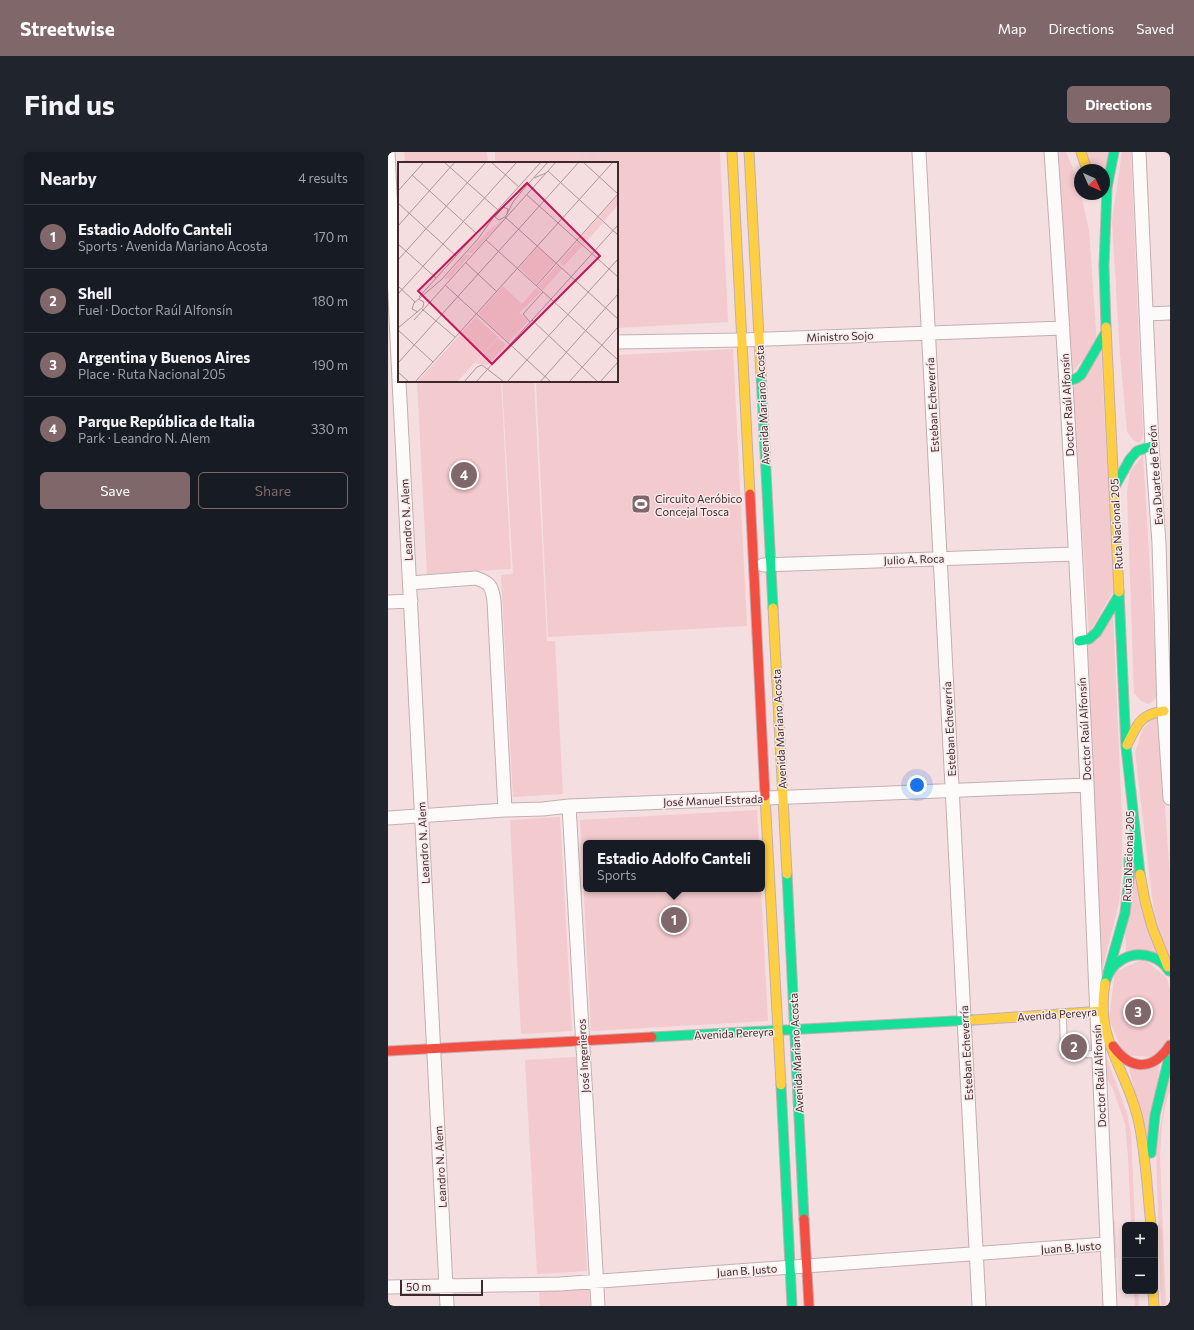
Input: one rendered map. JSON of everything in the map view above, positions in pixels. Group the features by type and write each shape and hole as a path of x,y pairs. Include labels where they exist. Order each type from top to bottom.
{"main road":[{"name":"Avenida Mariano Acosta","path":"732,152 792,1306"},
{"name":"Avenida Mariano Acosta","path":"749,152 809,1306"},
{"path":"1081,152 1085,164"},
{"name":"Ruta Nacional 205","path":"1114,152 1107,188 1104,266 1126,747 1140,874 1145,901 1152,927 1169,971"},
{"name":"Ruta Nacional 205","path":"1097,219 1104,266"},
{"path":"1066,382 1081,375 1106,332"},
{"path":"1114,488 1130,458 1137,451 1152,446"},
{"path":"1080,641 1090,639 1095,634 1106,619 1119,595"},
{"path":"1126,747 1140,720 1152,712 1164,711"},
{"name":"Ruta Nacional 205","path":"1130,783 1129,878 1125,913 1107,975 1099,1011 1107,1038 1134,1105 1140,1130 1151,1222"},
{"name":"Ruta Nacional 205","path":"1107,975 1120,960 1138,953 1158,959 1169,971"},
{"name":"Avenida Pereyra","path":"388,1051 965,1021 1099,1011"},
{"name":"Ruta Nacional 205","path":"1107,1038 1117,1054 1126,1062 1142,1065 1158,1060 1166,1053 1170,1045"},
{"name":"Ruta Nacional 205","path":"1151,1222 1151,1141 1160,1087 1170,1053"},
{"path":"1153,1294 1154,1306"}],"street":[{"name":"Leandro N. Alem","path":"388,152 395,353 398,373"},
{"name":"Esteban Echeverría","path":"919,152 980,1306"},
{"name":"Doctor Raúl Alfonsín","path":"1051,152 1063,328 1099,1011 1098,1054 1110,1306"},
{"name":"Eva Duarte de Perón","path":"1139,152 1152,446 1164,542 1164,711 1170,798"},
{"path":"1146,314 1170,313"},
{"name":"Ministro Sojo","path":"618,342 742,340 1063,328"},
{"name":"Leandro N. Alem","path":"399,382 447,1306"},
{"name":"Julio A. Roca","path":"754,565 1075,554"},
{"path":"410,583 476,578 486,581 492,589 494,601 505,810"},
{"path":"388,602 411,601"},
{"name":"José Manuel Estrada","path":"388,818 505,810 543,810 569,806 1087,785"},
{"name":"José Ingenieros","path":"569,806 598,1306"},
{"name":"Juan B. Justo","path":"388,1287 560,1284 1106,1244"}],"lane":[{"path":"1063,1014 1064,1055 1098,1054"}],"path":[{"path":"589,162 594,152"}],"shaded area":[{"path":"404,152 487,152 488,162 405,162"},
{"path":"495,152 720,152 728,322 618,328 618,162 495,162"},
{"path":"1056,152 1066,152 1074,171 1074,200 1082,200 1089,230 1097,343 1070,375"},
{"path":"1084,152 1111,152 1106,164 1089,164"},
{"path":"1122,152 1131,152 1143,434 1142,439 1138,443 1134,441 1127,432 1120,355 1112,221"},
{"name":"Circuito Aeróbico Concejal Tosca","path":"733,349 747,626 548,637 536,382 618,382 618,355"},
{"path":"1101,352 1114,590 1089,633 1073,388"},
{"path":"417,382 501,382 511,569 427,574"},
{"path":"502,382 534,382 547,641 555,641 563,794 513,797 501,575 513,574"},
{"path":"1143,455 1157,686 1156,697 1148,704 1140,700 1134,693 1127,491 1130,472"},
{"path":"1113,616 1122,818 1122,866 1119,903 1099,982 1084,646"},
{"path":"1158,714 1170,876 1170,962 1155,922 1135,752 1143,729"},
{"path":"757,810 759,840 583,840 583,878 580,820"},
{"path":"560,817 572,1031 521,1034 510,820"},
{"path":"1132,869 1161,958 1126,952 1125,927"},
{"path":"584,892 761,892 768,1021 591,1031"},
{"path":"1144,959 1167,978 1170,990 1170,1034 1167,1044 1152,1057 1124,1055 1109,1019 1115,972"},
{"path":"1103,1048 1127,1113 1131,1132 1135,1222 1131,1222 1125,1124 1113,1089 1103,1072"},
{"path":"576,1057 587,1271 537,1274 525,1060"},
{"path":"1160,1065 1148,1146 1129,1068"},
{"path":"1170,1068 1170,1092 1167,1098 1162,1124 1160,1157 1166,1306 1161,1306 1156,1152"},
{"path":"1106,1138 1110,1138 1113,1189 1109,1189"},
{"path":"1111,1221 1115,1221 1117,1258 1113,1258"},
{"path":"589,1287 590,1306 540,1306 539,1290"},
{"path":"1134,1294 1138,1294 1139,1306 1135,1306"}],"traffic: fast":[{"path":"1106,327 1104,266 1107,188 1114,152"},
{"path":"1066,382 1081,375 1106,332"},
{"path":"761,374 773,608"},
{"path":"1114,488 1130,459 1137,451 1152,446"},
{"path":"1119,592 1126,747 1140,874"},
{"path":"1079,641 1089,639 1097,632 1119,595"},
{"path":"1108,973 1125,913 1129,878 1129,859"},
{"path":"787,874 804,1219"},
{"path":"1105,983 1108,975 1117,963 1129,956 1144,955 1152,957 1162,962 1169,971"},
{"path":"652,1037 973,1020"},
{"path":"1151,1153 1155,1115 1170,1053"},
{"path":"781,1085 792,1306"}],"traffic: slow":[{"path":"732,152 750,494"},
{"path":"749,152 761,374"},
{"path":"1081,152 1085,164"},
{"path":"1106,327 1119,592"},
{"path":"773,608 787,874"},
{"path":"1127,745 1137,726 1144,718 1164,711"},
{"path":"765,796 781,1085"},
{"path":"1140,874 1152,927 1168,967"},
{"path":"1105,983 1103,1003 1104,1021 1113,1053 1133,1101 1138,1119 1145,1159 1151,1222"},
{"path":"973,1020 1103,1011"},
{"path":"1153,1294 1154,1306"}],"traffic: jam":[{"path":"750,494 765,796"},
{"path":"388,1051 652,1037"},
{"path":"1113,1046 1127,1060 1134,1064 1142,1065 1156,1060 1170,1045"},
{"path":"804,1219 809,1306"}],"place":[{"name":"Parque República de Italia","path":"464,475"},
{"name":"Circuito Aeróbico Concejal Tosca","path":"641,504"},
{"name":"Estadio Adolfo Canteli","path":"674,920"},
{"name":"Argentina y Buenos Aires","path":"1138,1012"},
{"name":"Shell","path":"1074,1047"}]}
